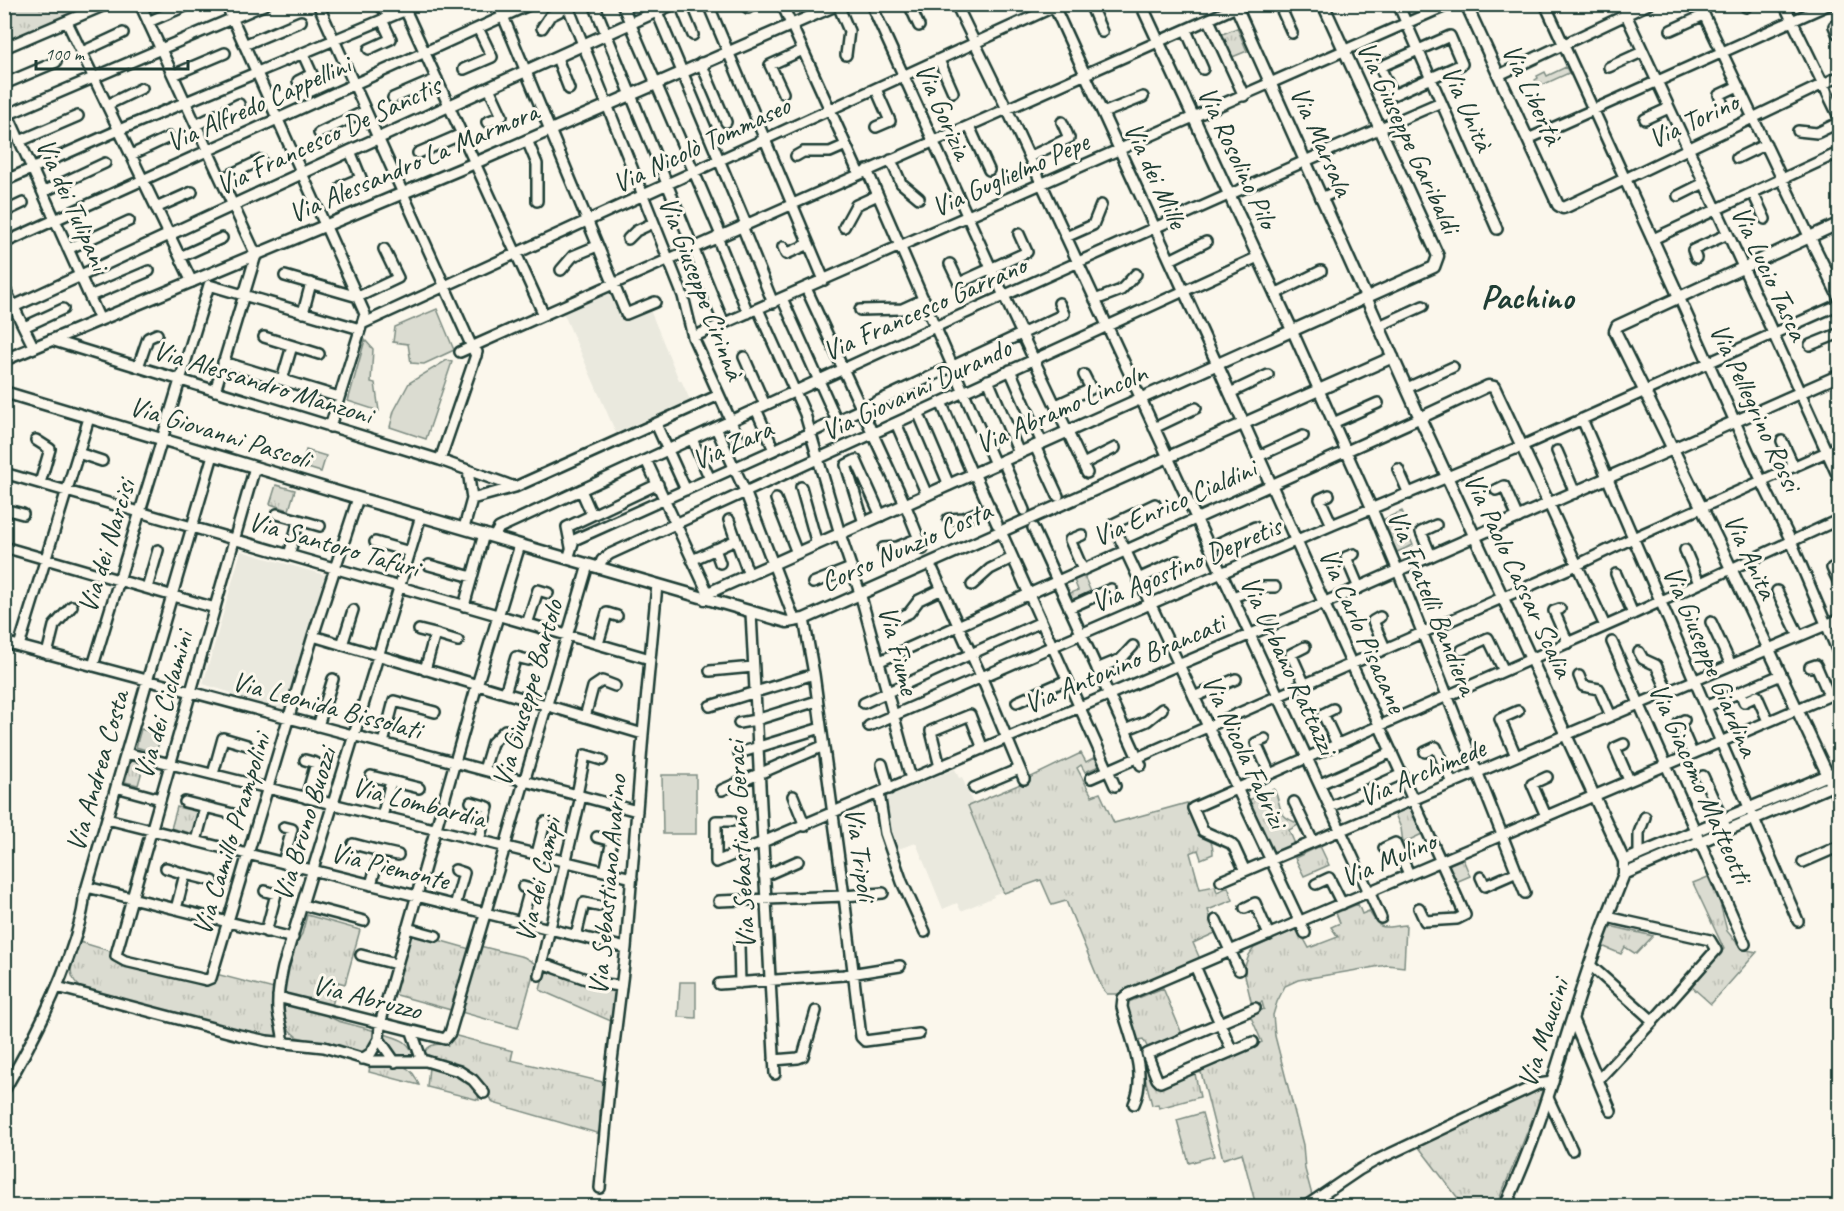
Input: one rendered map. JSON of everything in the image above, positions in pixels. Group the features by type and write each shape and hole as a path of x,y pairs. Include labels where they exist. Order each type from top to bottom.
{"street":[{"path":"4,48 107,4"},
{"path":"140,4 256,255 215,391"},
{"path":"148,22 190,4"},
{"path":"226,4 365,314 330,427"},
{"path":"6,112 266,4"},
{"path":"318,4 444,287 476,349 440,460"},
{"path":"369,49 391,39 386,18 378,4"},
{"path":"498,4 626,314 655,302"},
{"name":"Via Alfredo Cappellini","path":"4,243 531,4"},
{"path":"594,4 724,324"},
{"path":"622,4 695,171 748,313"},
{"name":"Via Francesco De Sanctis","path":"9,309 673,4"},
{"path":"680,4 693,35"},
{"path":"708,4 824,280"},
{"path":"782,4 846,145 878,195 965,391 1024,510"},
{"name":"Via Gorizia","path":"871,4 1068,431"},
{"path":"909,4 919,26"},
{"name":"Via Urbano Rattazzi","path":"956,4 1007,109 1381,918"},
{"path":"1090,4 1102,32"},
{"name":"Via Rosolino Pilo","path":"1141,4 1292,330"},
{"path":"1279,4 1292,33"},
{"name":"Via Giuseppe Garibaldi","path":"1323,4 1436,261"},
{"name":"Via Unità","path":"1398,4 1497,229"},
{"name":"Via Guglielmo Pepe","path":"693,337 1450,4"},
{"name":"Via Libertà","path":"1466,4 1527,139 1561,205"},
{"path":"1545,4 1625,179"},
{"name":"Via Lucio Tasca","path":"1621,4 1774,334 1839,481"},
{"path":"1498,75 1649,4"},
{"path":"1699,4 1839,299"},
{"path":"1784,4 1839,120 1817,133 1798,131"},
{"path":"1527,139 1830,4"},
{"path":"838,5 849,31 846,55"},
{"name":"Via Alessandro La Marmora","path":"4,360 192,282 207,280 256,255 475,163 838,5"},
{"name":"Via Nicolò Tommaseo","path":"361,327 1056,5"},
{"name":"Via dei Mille","path":"1056,5 1217,364"},
{"path":"542,28 550,16 568,6"},
{"name":"Via Giuseppe Cirinnà","path":"568,6 683,296 693,337 739,439"},
{"path":"460,352 476,349 613,283 1238,6"},
{"name":"Via Marsala","path":"1238,6 1366,297"},
{"path":"4,181 386,18 404,7 544,315"},
{"path":"657,12 720,160 773,303"},
{"path":"1671,30 1704,15"},
{"path":"1209,20 1244,96"},
{"path":"244,45 301,21"},
{"path":"67,22 192,282"},
{"path":"464,69 492,57 478,28"},
{"path":"1186,30 1203,69"},
{"path":"82,52 123,33"},
{"path":"1450,36 1462,64 1431,78 1393,95 1380,67 1450,36"},
{"path":"783,93 770,64 803,50"},
{"path":"1609,67 1642,52"},
{"path":"172,75 225,53"},
{"path":"298,81 312,74 303,54"},
{"path":"557,57 569,89"},
{"path":"939,60 953,92"},
{"path":"4,84 56,62"},
{"path":"701,63 726,122"},
{"name":"Via Torino","path":"1561,205 1625,179 1839,76"},
{"path":"393,98 437,79"},
{"path":"1722,102 1719,95 1738,86"},
{"path":"107,105 142,88"},
{"path":"488,122 502,116 489,88"},
{"path":"876,89 890,121 876,127"},
{"path":"1103,113 1143,96"},
{"name":"Via Francesco Garrano","path":"489,536 499,528 1077,262 1441,102"},
{"path":"196,125 239,104"},
{"path":"1645,119 1669,108"},
{"path":"320,133 365,111"},
{"name":"Via dei Tulipani","path":"6,112 100,320"},
{"path":"20,141 78,116"},
{"path":"1029,157 1069,138 1062,122"},
{"path":"969,126 989,170"},
{"path":"418,153 462,134"},
{"path":"131,155 169,137"},
{"path":"527,140 537,164 537,201"},
{"path":"1737,158 1766,144"},
{"path":"796,156 803,152 830,152 846,145"},
{"path":"342,186 361,178 350,151"},
{"path":"1653,239 1839,152"},
{"path":"221,179 261,160"},
{"path":"891,160 901,183 919,198"},
{"path":"43,192 105,163"},
{"name":"Via Pellegrino Rossi","path":"1625,179 1791,541 1839,657"},
{"path":"1677,196 1704,183"},
{"path":"1321,198 1336,191"},
{"path":"156,208 192,192"},
{"path":"1753,192 1765,219"},
{"path":"844,227 856,205 878,195"},
{"path":"4,212 23,203"},
{"path":"1066,237 1093,225 1101,205"},
{"path":"68,249 129,221"},
{"path":"628,239 636,231 653,223"},
{"path":"1679,297 1839,223"},
{"path":"950,264 959,283 1027,252 1019,234"},
{"path":"1696,258 1693,250 1728,234"},
{"path":"180,257 222,238"},
{"path":"1170,260 1206,242"},
{"path":"786,254 809,244"},
{"path":"561,270 573,256 597,246"},
{"path":"285,276 358,297 398,278 384,249"},
{"name":"Via Giovanni Durando","path":"594,567 610,554 675,523 1258,257"},
{"name":"Via Abramo Lincoln","path":"706,596 1366,297 1436,261"},
{"path":"90,296 149,271"},
{"path":"1275,294 1322,271"},
{"path":"1095,300 1121,290 1136,274"},
{"path":"207,280 243,295 361,327"},
{"name":"Via dei Narcisi","path":"93,666 180,380 207,280"},
{"path":"303,313 311,284"},
{"path":"4,287 9,309 24,327 34,348"},
{"path":"806,288 905,504 923,549"},
{"name":"Via Paolo Cassar Scalia","path":"1366,297 1624,861 1624,874"},
{"name":"Via Anita","path":"1679,297 1618,330 1796,709 1833,781 1839,801"},
{"path":"782,298 837,421"},
{"path":"860,310 902,309 924,299"},
{"name":"Via Zara","path":"570,554 574,540 811,433 1064,314 1059,303"},
{"name":"Via Agostino Depretis","path":"869,726 1332,525 1522,446 1839,304"},
{"path":"1379,326 1423,306"},
{"path":"24,327 63,309"},
{"name":"Via Fiume","path":"758,309 805,414 860,593 911,779"},
{"name":"Via Fratelli Bandiera","path":"1292,330 1398,571 1525,893"},
{"path":"1810,345 1839,333"},
{"path":"138,367 147,338 157,334"},
{"path":"264,338 319,354"},
{"name":"Via Alessandro Manzoni","path":"51,340 517,486"},
{"path":"282,380 292,346"},
{"path":"744,357 774,450"},
{"name":"Corso Nunzio Costa","path":"421,516 520,545 570,554 594,567 706,596 778,621 800,620 1393,357"},
{"path":"224,362 339,398"},
{"name":"Via Carlo Pisacane","path":"1217,364 1465,915 1457,919 1425,921 1419,908"},
{"path":"1407,388 1453,367"},
{"path":"1010,370 1058,496"},
{"path":"1056,405 1091,389 1084,375"},
{"path":"1230,393 1268,375"},
{"name":"Via Antonino Brancati","path":"732,821 716,821 717,862 1251,636 1839,375"},
{"path":"988,380 1019,453"},
{"name":"Via Enrico Cialdini","path":"880,662 1271,484 1492,388 1522,446"},
{"name":"Via Giovanni Pascoli","path":"5,395 89,417 421,516"},
{"path":"472,499 517,486 719,395"},
{"path":"941,402 997,524"},
{"path":"1333,423 1378,403"},
{"path":"1154,428 1196,408"},
{"path":"918,412 949,485"},
{"path":"19,646 89,417"},
{"name":"Via Giuseppe Giardina","path":"1582,419 1798,921"},
{"path":"896,423 927,495"},
{"path":"656,424 686,490"},
{"name":"Via Tripoli","path":"716,428 800,620 814,674 861,1037 865,1041 919,1034"},
{"path":"1068,431 1085,468 1115,448"},
{"path":"1258,456 1303,436"},
{"path":"692,439 710,479"},
{"path":"36,440 50,449 40,483"},
{"path":"1782,441 1794,467"},
{"path":"1522,446 1605,626"},
{"path":"1091,778 1108,770 1139,761 1208,726 1577,565 1839,446"},
{"path":"1557,452 1575,493"},
{"path":"78,453 102,461"},
{"name":"Via Andrea Costa","path":"4,1091 37,1031 69,957 84,908 84,897 213,455"},
{"path":"646,460 706,596"},
{"path":"864,523 846,465 856,460 881,516"},
{"name":"Via dei Ciclamini","path":"211,978 206,980 125,961 116,956 255,467"},
{"path":"464,528 472,499 465,469"},
{"path":"1398,469 1409,494"},
{"name":"Via Santoro Tafuri","path":"4,473 650,659"},
{"path":"570,554 567,527 658,484"},
{"path":"1496,490 1504,486 1518,518"},
{"path":"801,487 818,544"},
{"path":"581,490 592,515"},
{"path":"1329,495 1320,499 1332,525"},
{"name":"Via Camillo Prampolini","path":"211,978 247,854 358,498"},
{"path":"776,499 797,553"},
{"name":"Via Nicola Fabrizi","path":"1155,504 1113,524 1305,933"},
{"path":"948,519 964,518 990,507"},
{"path":"4,509 23,514"},
{"path":"277,514 320,526"},
{"name":"Via Bruno Buozzi","path":"283,1043 284,1033 279,1017 278,996 283,967 421,516"},
{"path":"1245,871 1230,843 1203,831 1193,808 1633,614 1839,519"},
{"path":"289,555 299,520"},
{"path":"729,520 749,575"},
{"path":"1431,556 1421,532 1436,525"},
{"path":"1210,548 1255,527"},
{"path":"1033,528 1139,761"},
{"path":"1082,535 1071,540 1083,570"},
{"path":"464,606 472,577 489,536"},
{"path":"1003,536 1115,786"},
{"path":"883,548 897,547 919,538"},
{"path":"692,560 736,540"},
{"path":"375,542 410,552"},
{"path":"362,1059 371,1053 379,1039 380,1024 396,964 520,545"},
{"path":"4,547 215,608"},
{"path":"715,549 720,563"},
{"path":"147,588 158,550"},
{"path":"1684,550 1699,584"},
{"path":"1354,554 1346,557 1359,588"},
{"path":"972,585 990,569 1012,558"},
{"path":"1138,579 1178,561"},
{"path":"429,566 472,577"},
{"name":"Via Giuseppe Bartolo","path":"445,1040 450,1033 568,635 594,567"},
{"path":"813,583 851,568"},
{"path":"1832,568 1839,585"},
{"path":"933,570 981,676 1023,779"},
{"path":"1616,574 1633,614"},
{"name":"Via Sebastiano Avarino","path":"600,1188 610,1077 626,948 657,585"},
{"path":"1233,597 1259,587 1275,587"},
{"path":"898,618 909,613 919,600 942,589"},
{"path":"1069,608 1111,589"},
{"path":"527,624 538,590 548,593"},
{"path":"1777,591 1799,636"},
{"path":"47,654 54,626 72,606"},
{"path":"1560,609 1554,611 1568,643"},
{"path":"342,645 353,610"},
{"path":"598,644 607,613 617,616"},
{"name":"Via Sebastiano Geraci","path":"751,613 775,1074"},
{"path":"1380,617 1373,621 1385,648"},
{"name":"Via Archimede","path":"1221,881 1839,619"},
{"path":"864,703 1041,622"},
{"path":"1711,622 1731,665"},
{"path":"419,630 458,641"},
{"path":"425,670 435,634"},
{"path":"314,636 643,734"},
{"path":"1462,650 1488,638 1504,671"},
{"name":"Via Leonida Bissolati","path":"4,642 638,811"},
{"name":"Via Giacomo Matteotti","path":"1612,642 1745,944"},
{"path":"1097,669 1121,659 1133,646"},
{"path":"1304,683 1291,654 1305,647"},
{"path":"1639,652 1643,659 1656,665 1668,692"},
{"path":"506,693 516,657 528,660"},
{"path":"1810,667 1816,665 1829,695"},
{"path":"710,670 753,667"},
{"path":"710,706 814,674"},
{"path":"1707,706 1781,675"},
{"path":"1579,676 1583,686 1599,689 1611,716"},
{"path":"318,726 333,679"},
{"path":"1194,697 1236,679"},
{"path":"1017,702 1067,680"},
{"path":"585,717 593,687 602,681 615,686"},
{"name":"Via Mulino","path":"1134,1104 1140,1084 1137,1062 1122,1007 1123,998 1127,995 1839,691"},
{"path":"1740,692 1744,702 1757,696 1768,721"},
{"path":"382,743 394,701 435,712"},
{"path":"740,723 818,701"},
{"path":"1125,730 1147,721 1162,709"},
{"path":"1333,709 1323,714 1337,744"},
{"path":"1516,756 1500,719 1518,711"},
{"path":"940,767 931,731 970,715 983,749"},
{"path":"1684,720 1679,723 1692,753"},
{"path":"740,753 821,728"},
{"path":"484,770 492,743 505,730"},
{"path":"213,774 223,738 247,745"},
{"path":"1265,739 1256,743 1270,774"},
{"path":"722,790 823,746"},
{"path":"1604,753 1620,746 1629,780"},
{"path":"1425,752 1436,747 1452,783"},
{"path":"1320,784 1392,752"},
{"name":"Via Lombardia","path":"126,753 632,878"},
{"name":"Via dei Campi","path":"539,975 566,862 585,755 602,760"},
{"path":"305,760 316,763 306,798"},
{"path":"882,764 889,789"},
{"path":"974,788 1019,769"},
{"path":"1624,861 1698,836 1833,781 1839,770"},
{"path":"1330,807 1402,774"},
{"path":"371,776 418,788"},
{"path":"1546,816 1532,784 1547,777"},
{"path":"1703,777 1725,825"},
{"path":"382,816 392,781"},
{"path":"116,787 160,798"},
{"path":"879,794 885,834 902,882 925,932"},
{"path":"793,796 805,826"},
{"path":"185,802 233,814"},
{"path":"471,802 488,807 479,840"},
{"path":"1294,802 1314,842"},
{"path":"196,841 205,807"},
{"path":"1638,855 1639,833 1645,816"},
{"name":"Via Piemonte","path":"107,819 626,948"},
{"path":"537,854 545,822"},
{"path":"283,863 292,829 284,827"},
{"path":"1624,874 1698,836"},
{"path":"597,837 612,841 605,871"},
{"path":"1384,848 1395,843 1409,874"},
{"path":"353,844 398,855"},
{"path":"1803,862 1839,846"},
{"path":"371,885 380,851"},
{"path":"764,876 798,861"},
{"path":"166,868 213,881"},
{"path":"455,870 464,873 456,906"},
{"path":"1480,877 1485,886 1517,872"},
{"path":"176,909 185,873"},
{"name":"Via Maucini","path":"1505,1206 1514,1189 1548,1098 1590,965 1624,874"},
{"path":"1316,884 1329,878 1342,904"},
{"path":"87,887 293,938"},
{"path":"521,922 530,889 523,887"},
{"path":"265,891 276,894 266,932"},
{"path":"718,901 844,896 883,892"},
{"path":"576,936 584,903 598,906"},
{"path":"1245,908 1255,903 1269,934"},
{"path":"303,905 364,921"},
{"path":"1598,1080 1716,950 1710,940 1607,917"},
{"path":"1216,920 1239,970"},
{"path":"407,928 436,936"},
{"path":"739,945 740,983"},
{"path":"361,955 396,964"},
{"path":"542,963 597,983 621,986"},
{"path":"1590,965 1653,1021"},
{"path":"719,984 853,973 900,966"},
{"path":"1195,966 1232,1051"},
{"path":"57,987 239,1035 324,1047 362,1059 422,1062 459,1071 473,1080 484,1093"},
{"name":"Via Abruzzo","path":"278,996 445,1040"},
{"path":"1253,1042 1160,1082 1157,1080 1147,1054 1255,1008"},
{"path":"774,1060 803,1056 816,1011"},
{"path":"1573,1020 1611,1111"},
{"path":"412,1032 422,1062"},
{"path":"379,1039 394,1062"},
{"path":"1306,1206 1375,1161 1538,1084 1553,1082"},
{"path":"1548,1098 1572,1150"}],"shaded area":[{"path":"610,292 623,321 650,310 679,380 690,400 616,433 563,312"},
{"path":"241,551 325,575 286,711 203,684"},
{"path":"955,769 959,778 962,777 973,804 968,806 1003,891 961,911 957,903 943,909 916,843 898,849 895,839 891,841 882,799"}],"green space":[{"path":"5,4 91,4 91,5 5,42"},
{"path":"1237,28 1247,51 1230,58 1220,35"},
{"path":"1566,67 1569,73 1538,87 1535,80 1537,76 1545,72 1547,76"},
{"path":"437,309 454,350 424,364 411,363 408,344 393,342 395,327"},
{"path":"365,340 373,349 371,382 375,383 379,411 348,401"},
{"path":"447,360 452,362 426,439 390,427 394,411 409,383"},
{"path":"306,450 326,456 321,472 301,466"},
{"path":"276,485 295,490 289,510 270,504"},
{"path":"1402,511 1404,515 1401,517 1413,545 1397,552 1382,520"},
{"path":"1084,576 1092,594 1072,603 1068,594 1078,590 1074,580"},
{"path":"141,729 161,735 156,753 136,747"},
{"path":"1081,753 1086,762 1095,757 1099,766 1085,772 1081,765 1077,768 1092,796 1100,793 1114,823 1187,803 1195,827 1210,840 1213,848 1213,854 1201,859 1198,850 1190,853 1200,889 1215,886 1217,892 1228,887 1233,900 1208,910 1215,933 1193,943 1200,959 1119,994 1107,994 1102,988 1066,901 1052,905 1041,880 1004,893 968,806 1030,780 1029,778"},
{"path":"131,760 144,764 138,785 125,782"},
{"path":"662,775 696,775 696,834 663,834"},
{"path":"1274,789 1283,814 1286,818 1300,824 1289,830 1295,844 1273,853 1249,800"},
{"path":"1411,806 1422,834 1403,843 1401,828 1394,812"},
{"path":"177,807 199,812 193,834 171,829"},
{"path":"1320,846 1329,865 1304,876 1295,858"},
{"path":"1463,859 1470,876 1456,882 1448,865"},
{"path":"1708,877 1720,903 1727,931 1742,949 1757,952 1711,1004 1692,987 1724,949 1693,883"},
{"path":"1358,904 1362,914 1369,911 1380,926 1406,925 1404,967 1387,965 1298,980 1285,986 1273,1015 1275,1036 1303,1145 1305,1169 1313,1199 1300,1206 1256,1206 1242,1153 1223,1159 1201,1072 1195,1074 1200,1097 1159,1108 1158,1104 1152,1105 1126,1003 1163,988 1182,1034 1149,1050 1143,1039 1138,1040 1156,1086 1262,1042 1250,1015 1264,1009 1262,1002 1252,1005 1245,976 1245,966 1249,955 1254,948 1298,928 1309,948 1338,937 1331,927 1340,923 1336,913"},
{"path":"307,915 360,930 345,984 338,982 332,1006 326,1007 286,996 283,987 291,950 302,934"},
{"path":"1610,926 1653,936 1636,954 1625,947 1621,954 1602,946"},
{"path":"410,932 470,949 451,1010 393,994"},
{"path":"80,942 110,951 112,958 118,964 196,983 204,983 216,974 274,989 274,1009 280,1037 276,1039 261,1037 91,994 76,983 71,972 73,958"},
{"path":"480,946 524,957 536,964 518,1028 461,1012"},
{"path":"548,969 593,987 617,992 613,1022 540,990 545,970"},
{"path":"680,982 696,982 696,1018 678,1017"},
{"path":"283,1002 376,1031 373,1041 368,1050 362,1054 297,1037 286,1026"},
{"path":"384,1034 405,1043 414,1055 404,1057 395,1055 385,1041"},
{"path":"453,1035 513,1051 511,1060 603,1082 600,1134 493,1103 485,1087 473,1074 458,1066 433,1059 425,1052 433,1045 450,1042"},
{"path":"393,1064 405,1067 411,1071 419,1085 369,1072 370,1065"},
{"path":"429,1067 453,1073 467,1080 473,1085 479,1100 427,1087"},
{"path":"1542,1086 1545,1087 1496,1206 1464,1206 1418,1146 1504,1107 1511,1100"},
{"path":"1202,1113 1214,1156 1189,1163 1177,1120"}],"district":[{"name":"Pachino","path":"1527,296"}]}
